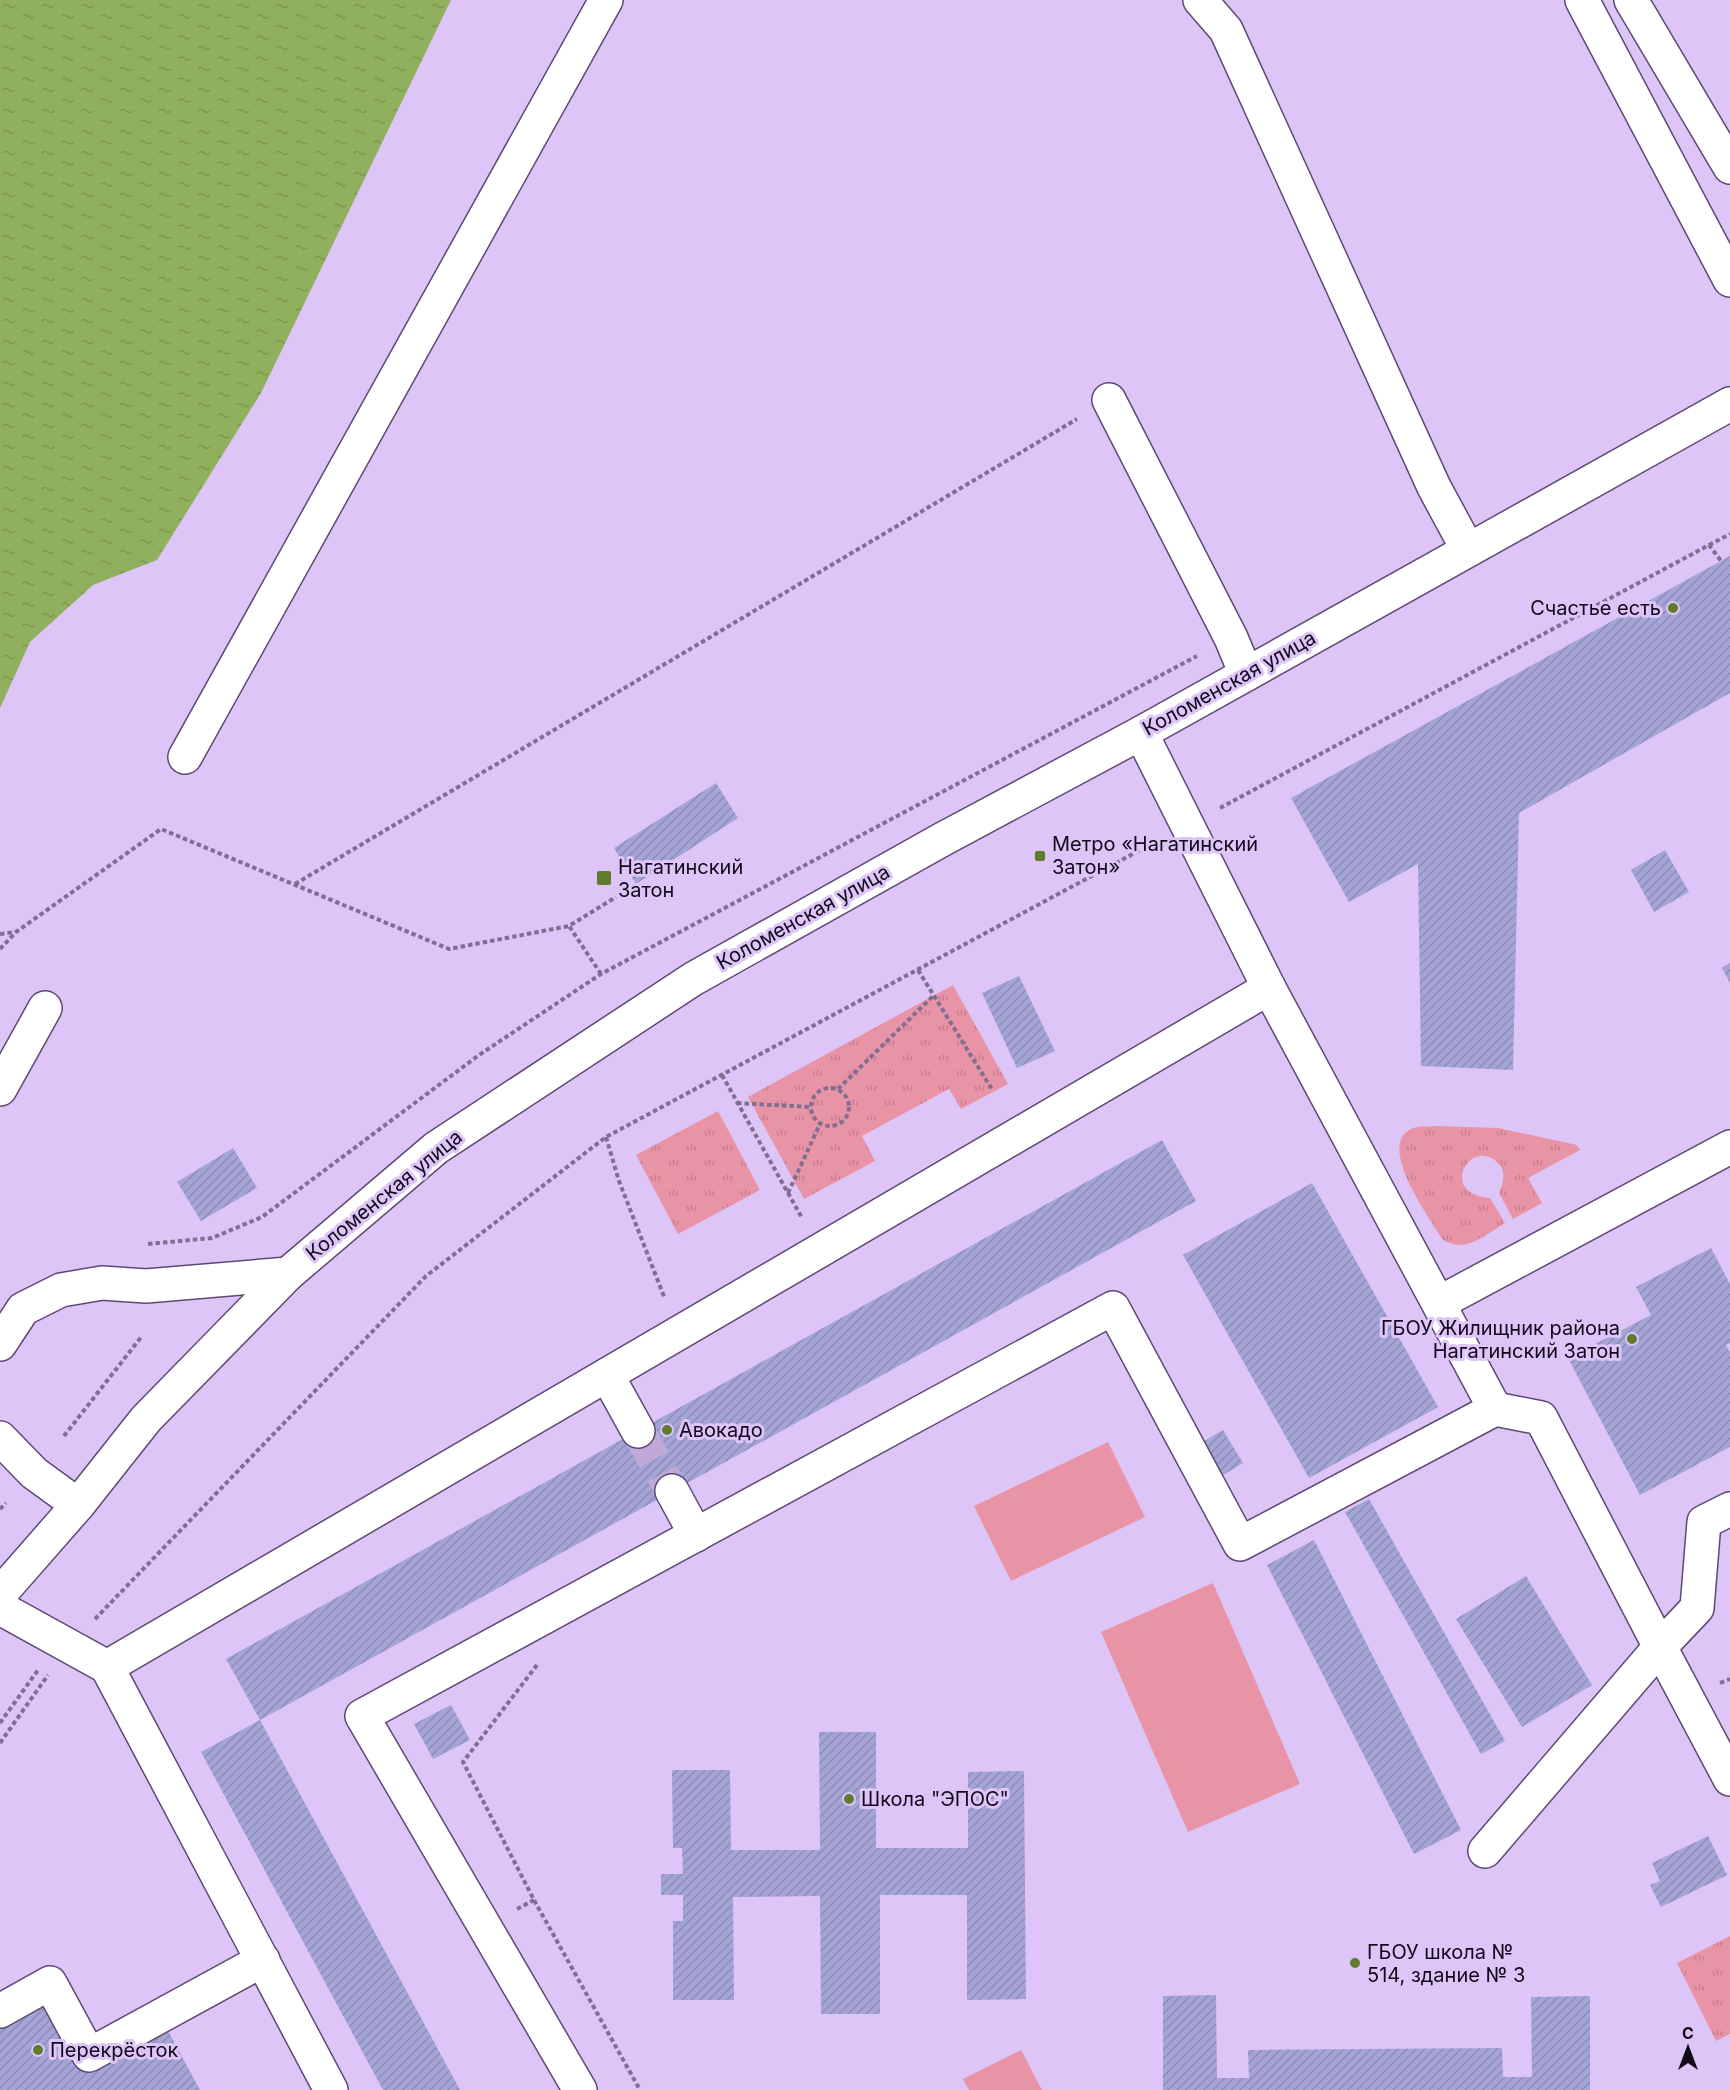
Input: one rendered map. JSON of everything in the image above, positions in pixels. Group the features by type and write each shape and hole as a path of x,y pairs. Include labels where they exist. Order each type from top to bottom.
{"street":[{"path":"185,757 606,0"},
{"path":"1200,0 1226,30 1434,487 1468,550"},
{"path":"1581,0 1730,280"},
{"path":"1631,0 1730,167"},
{"path":"1109,400 1231,638 1246,674"},
{"name":"Коломенская улица","path":"0,1594 78,1505 146,1419 288,1274 436,1148 693,979 943,839 1141,733 1730,404"},
{"path":"1141,733 1269,988 1495,1409"},
{"path":"107,1667 1269,988"},
{"path":"0,1089 45,1008"},
{"path":"1439,1303 1730,1148"},
{"path":"0,1344 23,1309 61,1290 102,1283 146,1286 288,1274"},
{"path":"580,2090 362,1716 1113,1308 1240,1544 1495,1409 1541,1418 1730,1779"},
{"path":"607,1375 638,1431"},
{"path":"0,1438 34,1473 78,1505"},
{"path":"672,1491 696,1535"},
{"path":"1485,1851 1696,1608 1704,1522 1730,1509"},
{"path":"0,1608 107,1667 331,2090"},
{"path":"0,2011 50,1983 89,2055 262,1960"}],"path":[{"path":"295,884 1109,400"},
{"path":"0,1723 64,1643 426,1276 606,1137 1730,534"},
{"path":"1709,545 1721,561"},
{"path":"148,1244 212,1238 262,1217 479,1055 601,974 1200,655"},
{"path":"0,949 16,932 161,829 449,949 569,926 616,897"},
{"path":"569,926 601,974"},
{"path":"0,934 16,932"},
{"path":"918,970 993,1091"},
{"path":"838,1089 933,996"},
{"path":"722,1075 820,1251"},
{"path":"832,1087 838,1089 847,1098 849,1110 847,1116 844,1121 832,1126 820,1124 810,1107 814,1094 832,1087"},
{"path":"737,1103 810,1107"},
{"path":"788,1193 820,1124"},
{"path":"606,1137 619,1181 678,1334"},
{"path":"64,1436 142,1336"},
{"path":"0,1509 6,1503"},
{"path":"0,1743 64,1643"},
{"path":"543,1657 463,1762 534,1900 640,2090"}],"green space":[{"path":"953,985 1008,1084 961,1109 949,1089 862,1136 875,1161 804,1199 748,1097"},
{"path":"718,1111 760,1190 678,1234 636,1155"},
{"path":"1417,1127 1498,1128 1577,1145 1580,1150 1528,1178 1542,1203 1513,1219 1499,1193 1503,1178 1501,1166 1488,1157 1478,1157 1470,1161 1464,1169 1462,1178 1465,1187 1474,1194 1490,1198 1505,1223 1474,1242 1458,1245 1442,1239 1416,1197 1401,1162 1399,1146 1404,1134"},
{"path":"1108,1442 1145,1517 1011,1581 974,1506"},
{"path":"1213,1583 1300,1784 1188,1832 1101,1632"},
{"path":"1730,1936 1730,2034 1716,2041 1677,1963"},
{"path":"1021,2050 1042,2090 969,2090 963,2079"}],"water":[{"path":"0,0 451,0 261,393 157,560 93,585 30,642 0,708"}],"building":[{"path":"1730,556 1730,693 1519,813 1513,1070 1421,1066 1418,864 1349,902 1291,798"},
{"path":"716,783 738,818 636,884 614,848"},
{"path":"1665,850 1689,892 1654,912 1631,870"},
{"path":"1730,963 1730,983 1722,968"},
{"path":"1019,976 1055,1051 1017,1068 982,993"},
{"path":"1162,1140 1196,1201 260,1720 226,1659"},
{"path":"233,1148 257,1188 201,1221 177,1182"},
{"path":"1312,1183 1438,1407 1309,1478 1183,1255"},
{"path":"1711,1248 1730,1284 1730,1343 1726,1345 1730,1352 1730,1447 1640,1495 1568,1358 1651,1315 1636,1287"},
{"path":"1223,1430 1243,1463 1215,1480 1194,1447"},
{"path":"1369,1499 1505,1741 1481,1754 1345,1512"},
{"path":"1314,1540 1461,1830 1414,1854 1267,1565"},
{"path":"1526,1576 1592,1685 1522,1727 1456,1619"},
{"path":"451,1705 470,1740 433,1759 414,1724"},
{"path":"260,1720 460,2090 383,2090 201,1752"},
{"path":"819,1732 876,1732 876,1848 968,1848 968,1772 1024,1771 1026,1999 967,2000 967,1895 880,1895 880,2014 821,2014 820,1896 733,1897 734,2000 673,2000 673,1921 683,1921 683,1895 661,1895 661,1874 683,1874 682,1848 673,1848 672,1770 730,1770 731,1850 820,1850"},
{"path":"1708,1836 1727,1875 1661,1907 1650,1885 1660,1881 1652,1863"},
{"path":"1216,1995 1217,2078 1249,2078 1248,2050 1502,2048 1503,2077 1532,2077 1531,1997 1590,1996 1590,2090 1163,2090 1163,1996"},
{"name":"Перекрёсток","path":"47,1997 87,2071 167,2029 200,2090 0,2090 0,2022"}],"tunnel":[{"path":"638,1431 672,1491"}],"place":[{"name":"Счастье есть","path":"1673,608"},
{"name":"Метро «Нагатинский Затон»","path":"1040,856"},
{"name":"Нагатинский Затон","path":"604,878"},
{"name":"ГБОУ Жилищник района Нагатинский Затон","path":"1632,1339"},
{"name":"Авокадо","path":"667,1430"},
{"name":"Школа \"ЭПОС\"","path":"849,1799"},
{"name":"ГБОУ школа № 514, здание № 3","path":"1355,1963"},
{"name":"Перекрёсток","path":"38,2050"}]}
